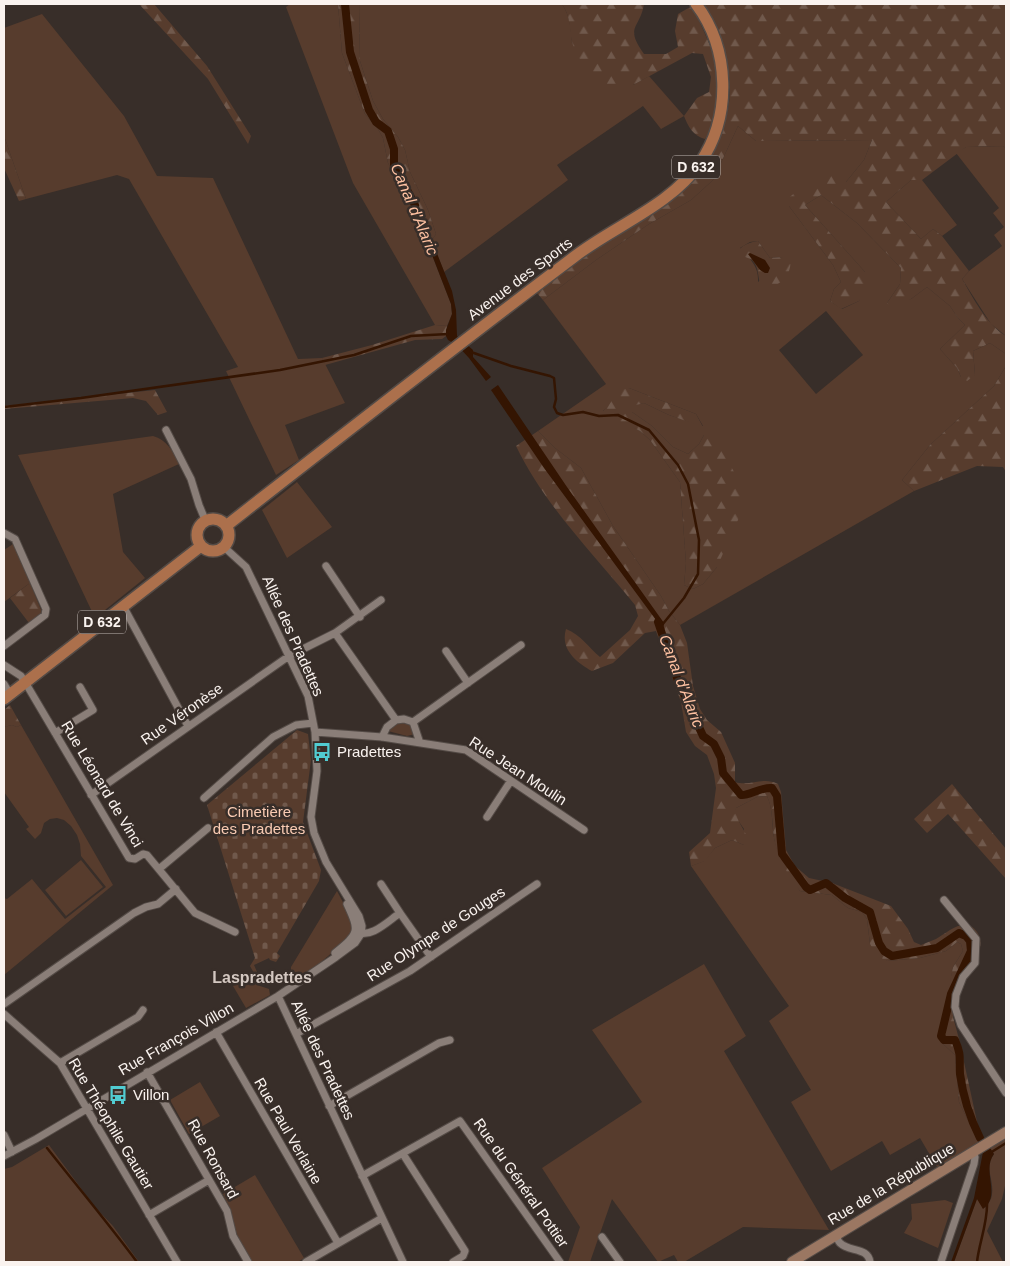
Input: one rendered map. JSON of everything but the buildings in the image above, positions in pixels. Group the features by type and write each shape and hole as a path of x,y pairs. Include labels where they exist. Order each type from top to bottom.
{"main road":[{"name":"Avenue des Sports","path":"226,526 585,248 669,195 689,178 701,161 718,125 724,79 714,38 703,13 696,4"},
{"path":"215,520 226,526 228,539 224,547 209,551 202,546 198,533 199,528 206,522 215,520"},
{"name":"D 632","path":"6,692 25,682 202,546"}],"street":[{"path":"166,430 191,479 206,522"},
{"path":"4,533 15,539 46,608 45,615 4,646"},
{"name":"Allée des Pradettes","path":"224,547 246,567 308,696 315,732 317,771 311,817 317,840 326,862 342,890 359,933 321,966 278,996 403,1262"},
{"path":"326,566 360,617"},
{"name":"Rue Véronèse","path":"91,796 289,656 335,634 381,600"},
{"path":"123,606 188,726"},
{"path":"335,634 396,720"},
{"path":"413,722 521,645"},
{"path":"446,651 468,683"},
{"name":"Rue Léonard de Vinci","path":"4,665 21,676 25,682 129,858 135,860 143,854 147,855 195,913 235,932"},
{"path":"55,733 93,710 80,687"},
{"path":"382,737 387,727 396,720 404,719 413,722"},
{"path":"413,722 420,743"},
{"path":"204,798 273,737 296,725 313,723"},
{"name":"Rue Jean Moulin","path":"315,732 382,737 466,750 510,782 584,830"},
{"path":"487,818 510,782"},
{"path":"159,869 208,828"},
{"path":"381,884 431,957"},
{"name":"Rue Olympe de Gouges","path":"296,1034 410,971 537,884"},
{"path":"4,1004 134,913 158,904 176,889"},
{"path":"944,900 976,939 975,963 963,977 956,996 955,1007 961,1025 1006,1093"},
{"path":"359,933 369,934 400,913"},
{"name":"Rue François Villon","path":"4,1156 278,996"},
{"path":"60,1063 138,1017 143,1010"},
{"name":"Rue Théophile Gautier","path":"4,1014 60,1063 177,1262"},
{"name":"Rue Paul Verlaine","path":"216,1032 338,1243"},
{"path":"329,1106 439,1043 450,1040"},
{"name":"Rue Ronsard","path":"147,1072 227,1211 233,1236 248,1262"},
{"name":"Rue du Général Pottier","path":"403,1154 460,1121 560,1262"},
{"name":"Rue de la République","path":"792,1262 1006,1132"},
{"path":"4,1135 12,1152"},
{"path":"940,1262 974,1164 975,1151"},
{"path":"362,1176 403,1154 464,1251 463,1256 453,1262"},
{"path":"149,1215 209,1180"},
{"path":"306,1262 316,1260 338,1243 382,1218"},
{"path":"836,1235 844,1245 866,1253 870,1262"},
{"path":"602,1237 620,1262"}],"green space":[{"path":"139,4 154,4 207,66 251,136 248,144 208,79"},
{"path":"290,4 338,4 342,53 365,114 383,138 388,163 417,216 451,304 452,314 447,326 435,325 353,183 286,7"},
{"path":"338,4 359,4 360,61 373,101 405,150 410,172 428,210 436,234 432,240 413,195 407,198 388,163 383,138 365,114 342,53"},
{"path":"359,4 562,4 571,28 572,43 633,85 649,76 684,116 661,129 643,106 557,165 568,180 444,272 432,240 436,234 428,210 410,172 405,150 373,101 360,61"},
{"path":"562,4 644,4 634,32 638,45 644,54 666,54 678,47 675,31 678,14 692,6 714,56 720,88 719,104 714,121 705,139 694,133 684,116 697,98 709,92 711,77 703,54 692,53 633,85 602,85 584,65 574,48 568,18"},
{"path":"701,4 1006,4 1006,148 1003,146 966,147 922,180 911,180 886,202 921,239 933,229 942,236 969,271 962,279 976,303 992,325 1006,336 1006,354 990,343 973,351 975,375 967,381 961,377 957,368 940,349 965,325 950,306 927,287 911,299 893,308 887,303 900,284 901,268 857,223 821,195 805,205 865,272 868,286 859,301 841,309 830,301 834,289 841,282 833,265 786,200 797,191 830,174 846,182 864,160 872,140 756,141 738,126 713,180 691,200 649,224 596,260 543,300 536,292 701,169 710,155 723,128 727,114 730,84 722,47"},
{"path":"42,14 124,116 157,176 213,178 298,359 322,358 345,403 285,425 299,460 276,475 226,371 238,367 129,179 117,175 26,199 4,136 4,28"},
{"path":"738,126 756,141 872,140 864,160 846,182 789,206 833,265 841,282 834,289 830,301 842,309 859,301 865,272 805,205 821,195 857,223 901,268 900,284 887,303 911,299 927,287 950,306 965,325 940,349 957,368 961,377 975,375 973,351 990,343 1006,354 1006,366 994,386 930,445 902,480 914,491 680,625 613,526 581,468 555,448 538,431 606,384 543,300 596,260 649,224 691,200 713,180","holes":["758,241 770,258 783,257 758,282 755,267 740,248 750,242","826,311 863,355 816,394 779,350","629,388 696,414 703,426 669,415 644,403 632,405 632,412 652,426 673,447 688,454 699,444 704,435 717,567 703,584 693,589 684,585 686,563 680,482 650,440 640,431 603,411"]},
{"path":"4,136 26,199 19,201 4,168"},
{"path":"1003,146 1006,148 1006,336 991,324 962,279 969,271 1002,246 994,235 1004,227 993,213 999,208 956,153 966,147"},
{"path":"911,180 922,180 957,225 942,236 933,229 921,239 886,202"},
{"path":"758,241 770,258 783,257 791,261 786,277 779,284 762,288 755,263 737,253 746,244"},
{"path":"435,325 447,326 446,336 442,339 415,340 325,365 322,358 372,345"},
{"path":"1006,366 1006,472 1003,467 977,466 914,491 902,480 930,445 994,386"},
{"path":"629,388 696,414 703,427 669,415 644,403 632,406 632,412 652,426 673,447 688,454 699,444 704,435 713,434 738,479 746,502 717,567 703,584 693,589 684,585 686,563 680,482 650,440 640,431 627,425 606,425 600,417 615,391"},
{"path":"155,390 167,412 158,415 146,401 133,398 4,409 4,406"},
{"path":"538,431 555,448 581,468 613,526 680,625 687,643 693,686 700,709 707,720 721,732 735,763 735,782 767,781 778,784 781,792 786,850 795,866 809,878 832,883 891,906 908,929 914,942 921,945 962,925 973,927 979,935 980,946 978,955 956,986 953,1001 953,1017 979,1131 974,1133 959,1102 955,1055 940,1041 939,1033 953,967 963,951 961,944 957,942 946,951 920,958 887,961 877,956 870,944 867,919 862,912 848,908 832,895 800,891 791,879 775,845 771,811 767,796 757,797 736,808 738,820 748,839 744,845 732,840 715,848 705,861 691,866 689,852 710,833 716,788 714,774 707,755 695,746 686,732 681,702 656,631 645,633 613,663 592,671 575,659 567,649 565,643 566,629 580,638 600,657 630,630 638,616 635,605 555,509 516,446"},
{"path":"153,436 162,440 169,447 179,464 113,494 123,552 145,578 95,618 18,455"},
{"path":"297,482 332,527 287,558 262,510"},
{"path":"13,544 30,583 4,602 4,550"},
{"path":"30,583 42,612 40,616 29,623 10,598"},
{"path":"10,705 21,725 17,727 12,725 4,727 4,710"},
{"path":"400,721 410,725 415,734 407,736 388,731 390,727"},
{"path":"12,725 17,727 21,725 113,885 4,975 4,898 7,899 32,879 65,919 106,887 81,856 77,835 71,826 64,820 50,819 44,823 41,833 35,839 26,829 29,827 4,792 4,727"},
{"name":"Cimetière des Pradettes","path":"297,730 308,734 311,760 303,822 321,870 319,881 277,953 280,956 276,962 269,958 254,965 257,972 254,973 250,966 255,958 207,805"},
{"path":"952,784 1006,849 1006,879 948,814 927,833 914,819"},
{"path":"767,796 771,807 777,849 800,891 832,895 848,908 862,912 867,919 870,944 887,961 920,958 946,951 957,942 961,944 963,951 953,967 940,1041 955,1055 959,1102 979,1143 937,1167 920,1138 890,1155 882,1141 831,1171 791,1102 811,1090 769,1021 789,1006 691,866 704,861 715,848 732,840 744,845 744,829 735,816 736,808 757,797"},
{"path":"81,860 103,887 66,916 45,890"},
{"path":"337,891 354,923 350,937 320,963 291,983 291,967"},
{"path":"704,964 746,1036 724,1051 829,1230 743,1227 684,1262 678,1262 674,1255 658,1262 612,1199 590,1262 568,1262 580,1227 542,1168 642,1102 592,1030"},
{"path":"253,978 257,985 269,989 270,995 246,1008 233,986"},
{"path":"200,1082 220,1116 189,1134 170,1100"},
{"path":"1006,1138 1005,1186 1002,1199 987,1231 1003,1262 954,1262 977,1199 985,1208 991,1198 990,1164 994,1154 990,1148"},
{"path":"49,1145 94,1206 113,1226 139,1262 4,1262 4,1169 12,1167"},
{"path":"255,1175 304,1258 298,1262 252,1262 236,1236 231,1210 223,1194"},
{"path":"945,1200 953,1203 938,1248 904,1233 912,1219 911,1204"}],"water":[{"path":"413,194 452,291 456,310 457,336 473,350 473,357 491,377 486,381 469,358 457,345 448,340 446,336 446,330 452,314 451,304 417,216 407,198"},
{"path":"750,253 765,260 770,268 768,273 760,270 748,254"},
{"path":"498,385 567,487 664,623 663,629 659,629 656,620 544,468 491,390"},
{"path":"990,1148 994,1154 989,1168 991,1197 983,1209 977,1199 954,1262 951,1262 974,1198 983,1152"}],"waterway":[{"name":"Canal d'Alaric","path":"345,4 350,52 369,110 376,122 388,131 394,149 394,165 415,205"},
{"path":"4,407 280,370 354,355 411,336 448,334"},
{"path":"471,352 554,378 556,399 554,407 557,413 563,415 583,412 599,416 618,415 649,430 678,465 688,484 699,540 698,574 684,598 662,625"},
{"name":"Canal d'Alaric","path":"658,622 678,681 703,736 714,744 721,758 723,773 741,795 772,788 777,796 782,854 806,887 810,890 826,883 845,898 870,912 879,943 884,951 892,956 937,948 959,933 966,936 970,941 971,951 951,994 941,1036 944,1040 955,1040 957,1045 963,1091 970,1115 980,1138"},
{"path":"990,1153 1006,1143"},
{"path":"47,1148 137,1262"},
{"name":"Canal d'Alaric","path":"977,1262 987,1202"}],"place":[{"name":"Pradettes","path":"322,752"},
{"name":"Villon","path":"118,1095"}],"district":[{"name":"Laspradettes","path":"262,977"}]}
